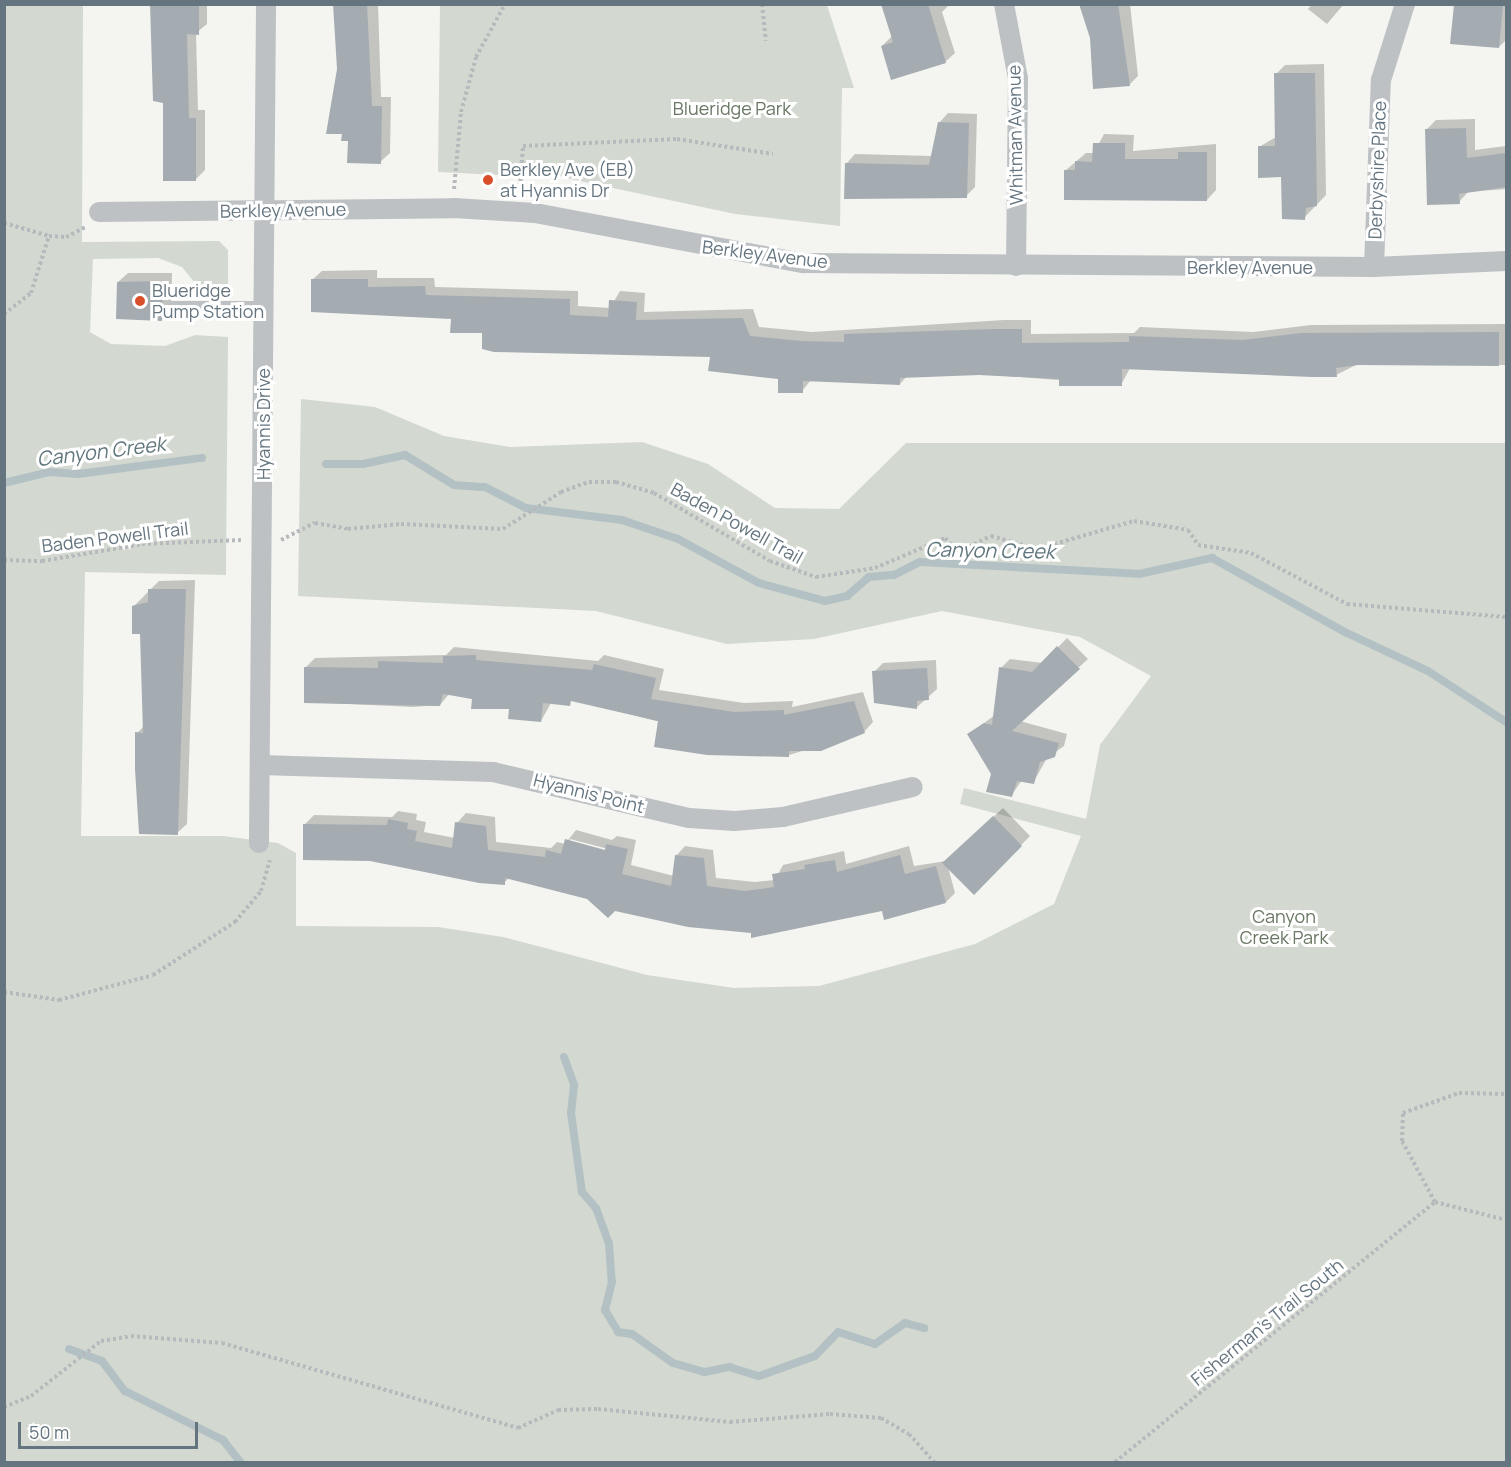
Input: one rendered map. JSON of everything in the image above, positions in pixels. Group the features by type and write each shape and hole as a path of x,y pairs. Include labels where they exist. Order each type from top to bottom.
{"street":[{"name":"Hyannis Drive","path":"265,849 260,765 266,4"},
{"name":"Whitman Avenue","path":"1004,4 1018,80 1016,266"},
{"name":"Derbyshire Place","path":"1374,267 1381,80 1405,4"},
{"name":"Berkley Avenue","path":"99,213 454,208 535,213 803,263 1374,267 1506,261"},
{"name":"Hyannis Point","path":"260,765 493,772 689,818 735,821 783,817 913,787"}],"lane":[{"path":"172,306 264,306"}],"path":[{"path":"454,208 461,112 476,57 505,4"},
{"path":"762,4 766,41"},
{"path":"520,187 523,146 676,139 773,154"},
{"path":"4,224 49,236 66,237 99,213"},
{"path":"4,314 31,293 49,236"},
{"name":"Baden Powell Trail","path":"288,540 315,523 348,528 401,524 502,529 532,514 561,492 588,482 616,482 654,493 770,561 816,577 875,568 936,544 945,538 958,552 991,537 1037,549 1134,521 1188,530 1198,545 1217,545 1251,554 1347,604 1506,616"},
{"name":"Baden Powell Trail","path":"4,560 42,561 142,544 229,540"},
{"path":"4,992 59,1000 153,975 235,922 261,891 265,849"},
{"path":"1506,1094 1459,1093 1403,1113 1402,1141 1435,1202 1506,1220"},
{"name":"Fisherman's Trail South","path":"1115,1462 1435,1202"},
{"path":"4,1407 31,1396 101,1341 131,1336 222,1343 518,1428 558,1410 730,1422 830,1414 881,1418 909,1434 934,1462"}],"green space":[{"name":"Canyon Creek Park","path":"5,5 83,5 82,242 219,241 228,250 228,286 198,287 182,267 158,258 93,259 90,332 111,344 165,346 195,335 228,337 226,575 85,572 81,836 223,836 278,843 296,853 296,926 438,927 503,937 647,975 734,988 819,986 975,944 1054,904 1081,836 960,804 964,788 1086,819 1100,745 1151,676 1080,637 942,611 814,639 727,644 596,611 298,596 301,399 375,407 444,436 510,447 642,442 708,464 775,508 839,509 906,443 1506,443 1506,1462 5,1462"},
{"name":"Blueridge Park","path":"440,5 827,5 854,88 842,88 840,226 735,214 566,178 438,172"}],"building":[{"path":"150,4 199,4 199,35 187,34 189,118 196,118 196,181 163,181 163,103 153,101"},
{"path":"333,4 367,4 372,106 382,106 381,164 347,163 348,141 341,141 342,134 326,134 337,69"},
{"path":"881,4 928,4 946,63 891,80 881,46 893,42"},
{"path":"1079,4 1118,4 1130,86 1093,89 1090,38"},
{"path":"1454,5 1503,6 1499,48 1450,44"},
{"path":"1274,73 1315,73 1317,206 1306,208 1305,220 1282,219 1281,177 1258,178 1258,146 1275,146"},
{"path":"938,122 969,123 967,198 844,199 845,163 929,165"},
{"path":"1466,128 1467,158 1506,153 1506,187 1459,194 1460,204 1427,205 1425,129"},
{"path":"1093,143 1125,143 1125,159 1178,159 1178,152 1207,152 1207,201 1064,200 1064,170 1075,170 1075,161 1092,162"},
{"path":"311,279 368,279 368,287 425,286 426,295 570,299 570,315 608,317 609,300 637,302 636,320 743,318 750,336 802,341 844,342 844,334 994,329 1022,329 1022,343 1129,342 1129,336 1243,340 1301,333 1499,332 1499,366 1358,365 1336,368 1337,377 1122,369 1122,386 1059,386 1059,379 979,375 900,378 900,385 803,381 803,393 778,393 778,379 708,371 710,357 494,352 482,349 482,333 450,333 451,319 311,312"},
{"name":"Blueridge Pump Station","path":"163,281 162,321 116,319 117,282"},
{"path":"148,589 186,589 178,835 139,834 135,732 143,733 140,634 132,634 132,606 148,602"},
{"path":"1057,646 1080,669 1012,731 1059,743 1055,757 1040,762 1034,784 1017,781 1012,797 986,792 991,774 967,734 984,723 992,725 999,667 1032,672"},
{"path":"476,655 476,660 592,670 594,664 656,678 651,699 734,712 784,710 784,715 854,701 865,733 821,751 789,751 789,757 707,755 654,747 658,721 571,701 570,706 543,703 541,722 508,719 509,709 471,709 472,699 443,694 440,706 304,703 304,667 378,668 378,661 443,663 443,656"},
{"path":"927,668 929,700 917,701 917,709 874,703 872,671"},
{"path":"993,816 1022,846 974,895 942,863"},
{"path":"388,819 408,823 407,829 417,831 415,841 452,848 455,822 486,826 488,850 545,857 546,850 561,854 565,839 605,850 606,844 628,849 622,874 671,886 675,855 704,858 707,886 745,891 774,887 772,874 805,869 804,865 835,860 837,872 900,855 905,874 936,866 946,903 884,920 882,911 751,938 751,933 688,927 615,911 608,918 587,899 505,878 505,885 479,883 370,861 303,860 303,824 387,825"}],"waterway":[{"name":"Canyon Creek","path":"326,464 363,464 405,455 454,485 485,487 526,508 622,520 678,539 759,583 825,601 847,596 869,577 894,575 920,562 1139,574 1212,558 1347,633 1428,671 1506,722"},
{"name":"Canyon Creek","path":"4,483 49,472 78,474 202,458"},
{"path":"564,1057 574,1085 571,1113 582,1192 596,1208 609,1243 612,1282 605,1310 618,1332 632,1334 673,1363 705,1372 729,1367 759,1376 815,1356 838,1332 875,1344 905,1323 924,1328"},
{"path":"69,1349 102,1361 125,1391 223,1440 240,1462"}],"place":[{"name":"Berkley Ave (EB) at Hyannis Dr","path":"488,180"},
{"name":"Blueridge Pump Station","path":"140,301"}]}
